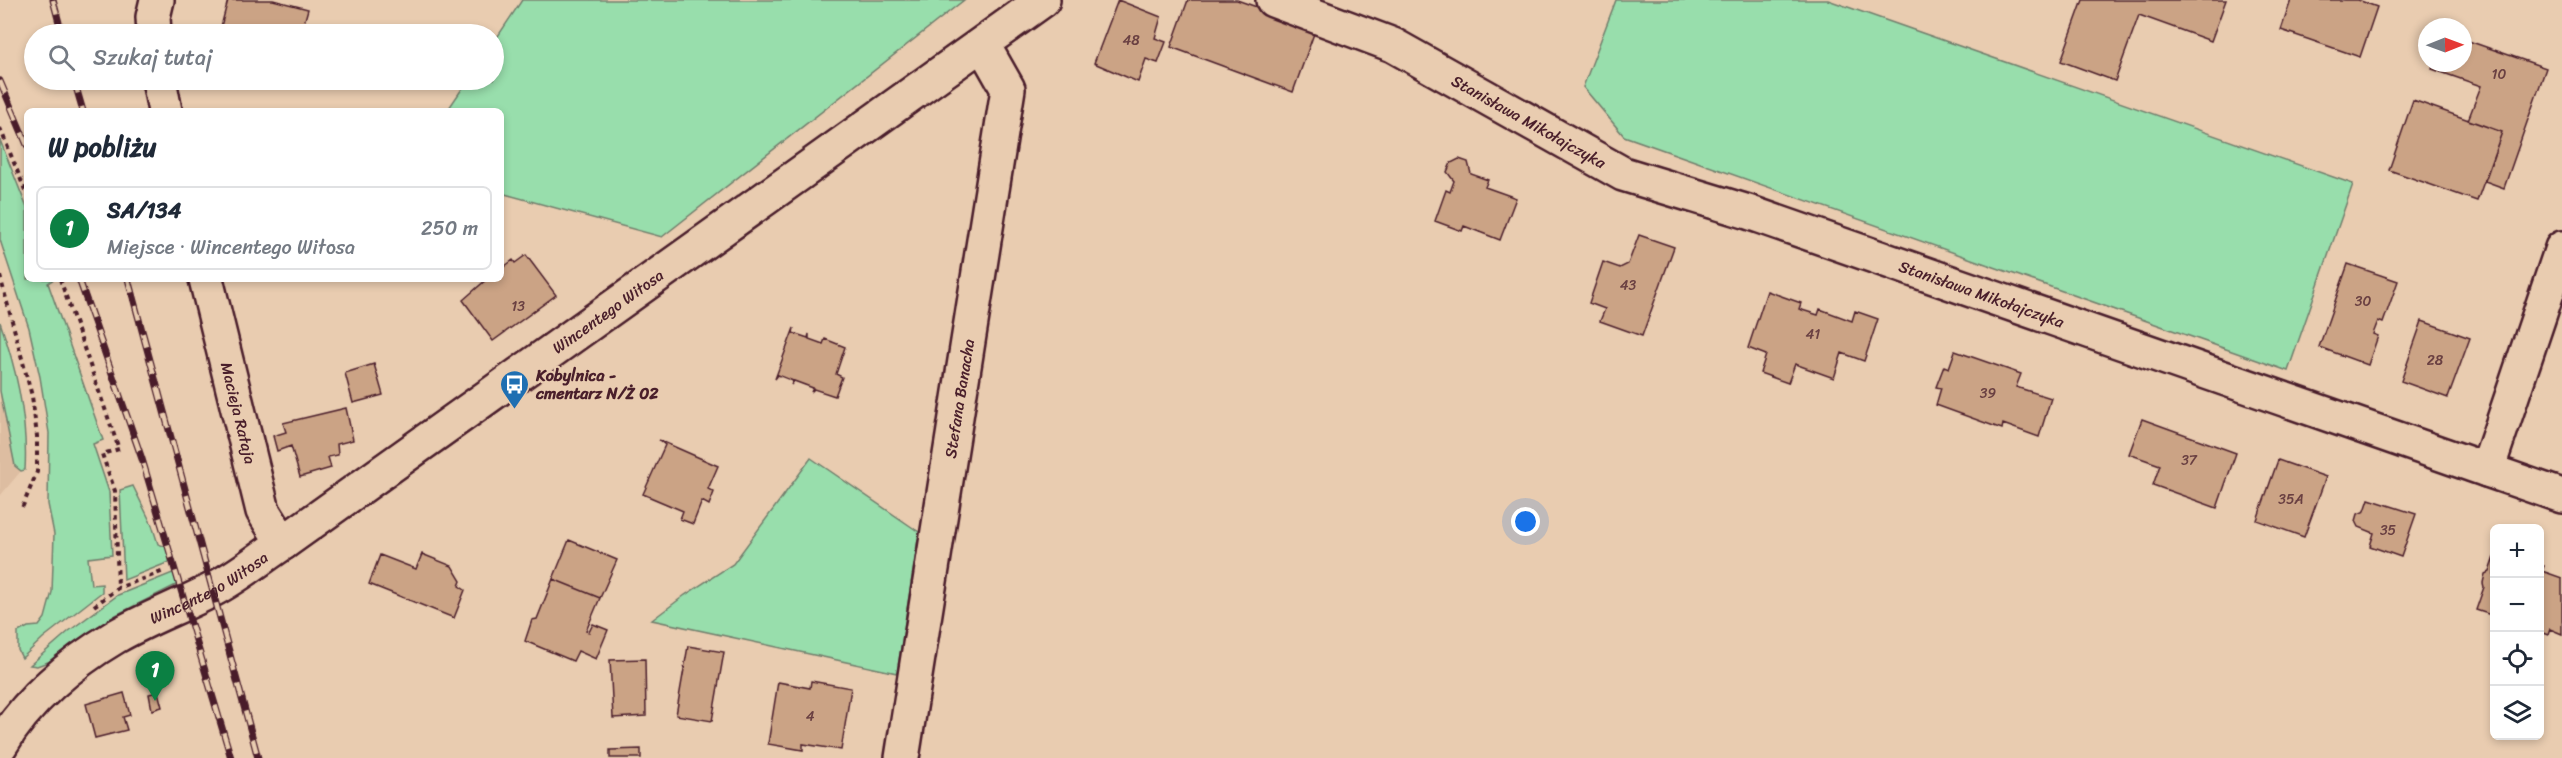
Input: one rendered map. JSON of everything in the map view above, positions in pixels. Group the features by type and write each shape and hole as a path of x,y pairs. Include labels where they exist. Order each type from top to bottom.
{"street":[{"path":"153,24 157,0"},
{"name":"Wincentego Witosa","path":"0,746 35,701 56,680 94,651 116,636 212,590 283,543 1043,0"},
{"name":"Stanisława Mikołajczyka","path":"1273,0 1393,45 1623,174 1748,212 2562,496"},
{"name":"Stefana Banacha","path":"902,758 1008,89 983,45"},
{"path":"161,90 164,108"},
{"path":"2487,470 2562,248"},
{"name":"Macieja Rataja","path":"207,282 263,511 283,543"}],"path":[{"path":"0,128 24,188"},
{"path":"0,276 32,396 37,436 37,472 22,508"},
{"path":"61,282 119,449 102,454 115,491 118,588"}],"shaded area":[{"path":"0,391 15,466 21,471 0,496"}],"green space":[{"path":"522,0 964,0 662,237 504,194 504,108 449,108 461,90 504,90 504,27"},
{"path":"1616,0 1828,0 2353,184 2288,371 1624,136 1583,87"},
{"path":"0,140 24,200 24,282 50,282 103,440 93,444 109,492 112,555 88,558 91,585 102,584 102,592 43,638 22,658 18,650 18,632 28,627 39,626 45,618 52,592 54,534 48,504 49,433 29,328 0,240"},
{"path":"0,322 12,358 23,413 25,470 21,471 15,466 0,391"},
{"path":"811,458 919,532 897,673 652,620 733,564"},
{"path":"133,486 152,525 158,544 167,547 172,561 124,580 120,490"},
{"path":"175,572 178,584 116,615 48,662 37,666 30,665 69,631 118,595"}],"building":[{"path":"228,0 273,0 308,9 304,24 222,24"},
{"path":"1118,0 1161,17 1155,38 1166,42 1158,63 1146,59 1138,82 1094,63"},
{"path":"1188,0 1237,0 1316,28 1293,92 1171,47"},
{"path":"2083,0 2226,0 2211,41 2139,15 2115,81 2061,61"},
{"path":"2291,0 2358,0 2377,7 2360,57 2281,30"},
{"path":"2472,42 2546,68 2504,188 2485,181 2502,132 2468,120 2481,86 2441,72 2472,72"},
{"path":"2413,100 2502,132 2477,201 2389,170"},
{"path":"1459,159 1468,162 1471,174 1488,180 1485,187 1516,198 1500,240 1464,226 1462,231 1435,221 1446,190 1450,192 1454,181 1447,172 1451,163"},
{"path":"1639,235 1674,247 1642,336 1600,321 1605,309 1589,303 1603,262 1620,268 1628,264"},
{"path":"526,255 556,295 493,341 463,300 484,282 504,282 504,267 513,260 515,263"},
{"path":"2348,264 2398,281 2383,323 2378,321 2373,334 2378,336 2368,365 2319,347"},
{"path":"1767,291 1801,303 1799,309 1818,315 1820,309 1852,321 1855,311 1878,319 1864,361 1842,353 1834,378 1795,364 1788,383 1760,373 1766,355 1748,348"},
{"path":"2422,321 2470,338 2448,398 2401,381"},
{"path":"794,328 793,333 808,338 809,334 809,339 823,344 825,339 845,347 836,374 842,377 835,396 814,389 811,392 813,388 794,381 791,385 793,381 778,375 775,379"},
{"path":"1955,351 2021,374 2016,387 2051,398 2039,437 2003,424 2002,429 1936,405 1941,388 1936,387 1944,366 1949,368"},
{"path":"374,364 383,395 353,403 345,373"},
{"path":"346,408 353,440 337,444 338,455 328,457 331,468 300,477 291,446 277,451 273,436 286,432 283,423"},
{"path":"2142,419 2236,453 2217,508 2153,485 2160,465 2129,454"},
{"path":"659,440 718,466 708,489 714,492 709,505 702,501 693,524 680,519 683,511 643,494 665,445"},
{"path":"2278,460 2326,477 2304,537 2257,520"},
{"path":"2369,499 2416,514 2401,557 2370,546 2374,533 2359,527 2356,521 2358,514 2365,511"},
{"path":"569,540 617,560 600,598 553,579"},
{"path":"422,554 452,566 461,581 459,586 465,590 454,618 369,584 380,555 416,569"},
{"path":"2490,569 2490,615 2476,610 2484,587 2485,574"},
{"path":"2544,572 2562,578 2562,634 2550,629 2548,635 2544,634"},
{"path":"553,579 600,598 586,631 589,632 593,624 608,630 596,659 578,651 573,661 525,641 532,620 537,619"},
{"path":"688,646 724,652 712,721 676,715"},
{"path":"645,659 646,716 613,718 610,660"},
{"path":"811,681 851,688 841,750 803,744 803,750 768,744 778,682 810,688"},
{"path":"158,692 162,707 152,710 149,694"},
{"path":"124,693 130,715 123,717 127,730 95,738 86,704"},
{"path":"641,749 641,758 610,758 610,750"}],"railway":[{"path":"53,0 59,24"},
{"path":"0,81 24,138"},
{"path":"77,90 82,108"},
{"path":"80,282 142,459 231,758"},
{"path":"129,282 258,758"}],"place":[{"name":"Kobylnica - cmentarz N/Ż 02","path":"515,410"},
{"name":"SA/134","path":"155,701"}]}
